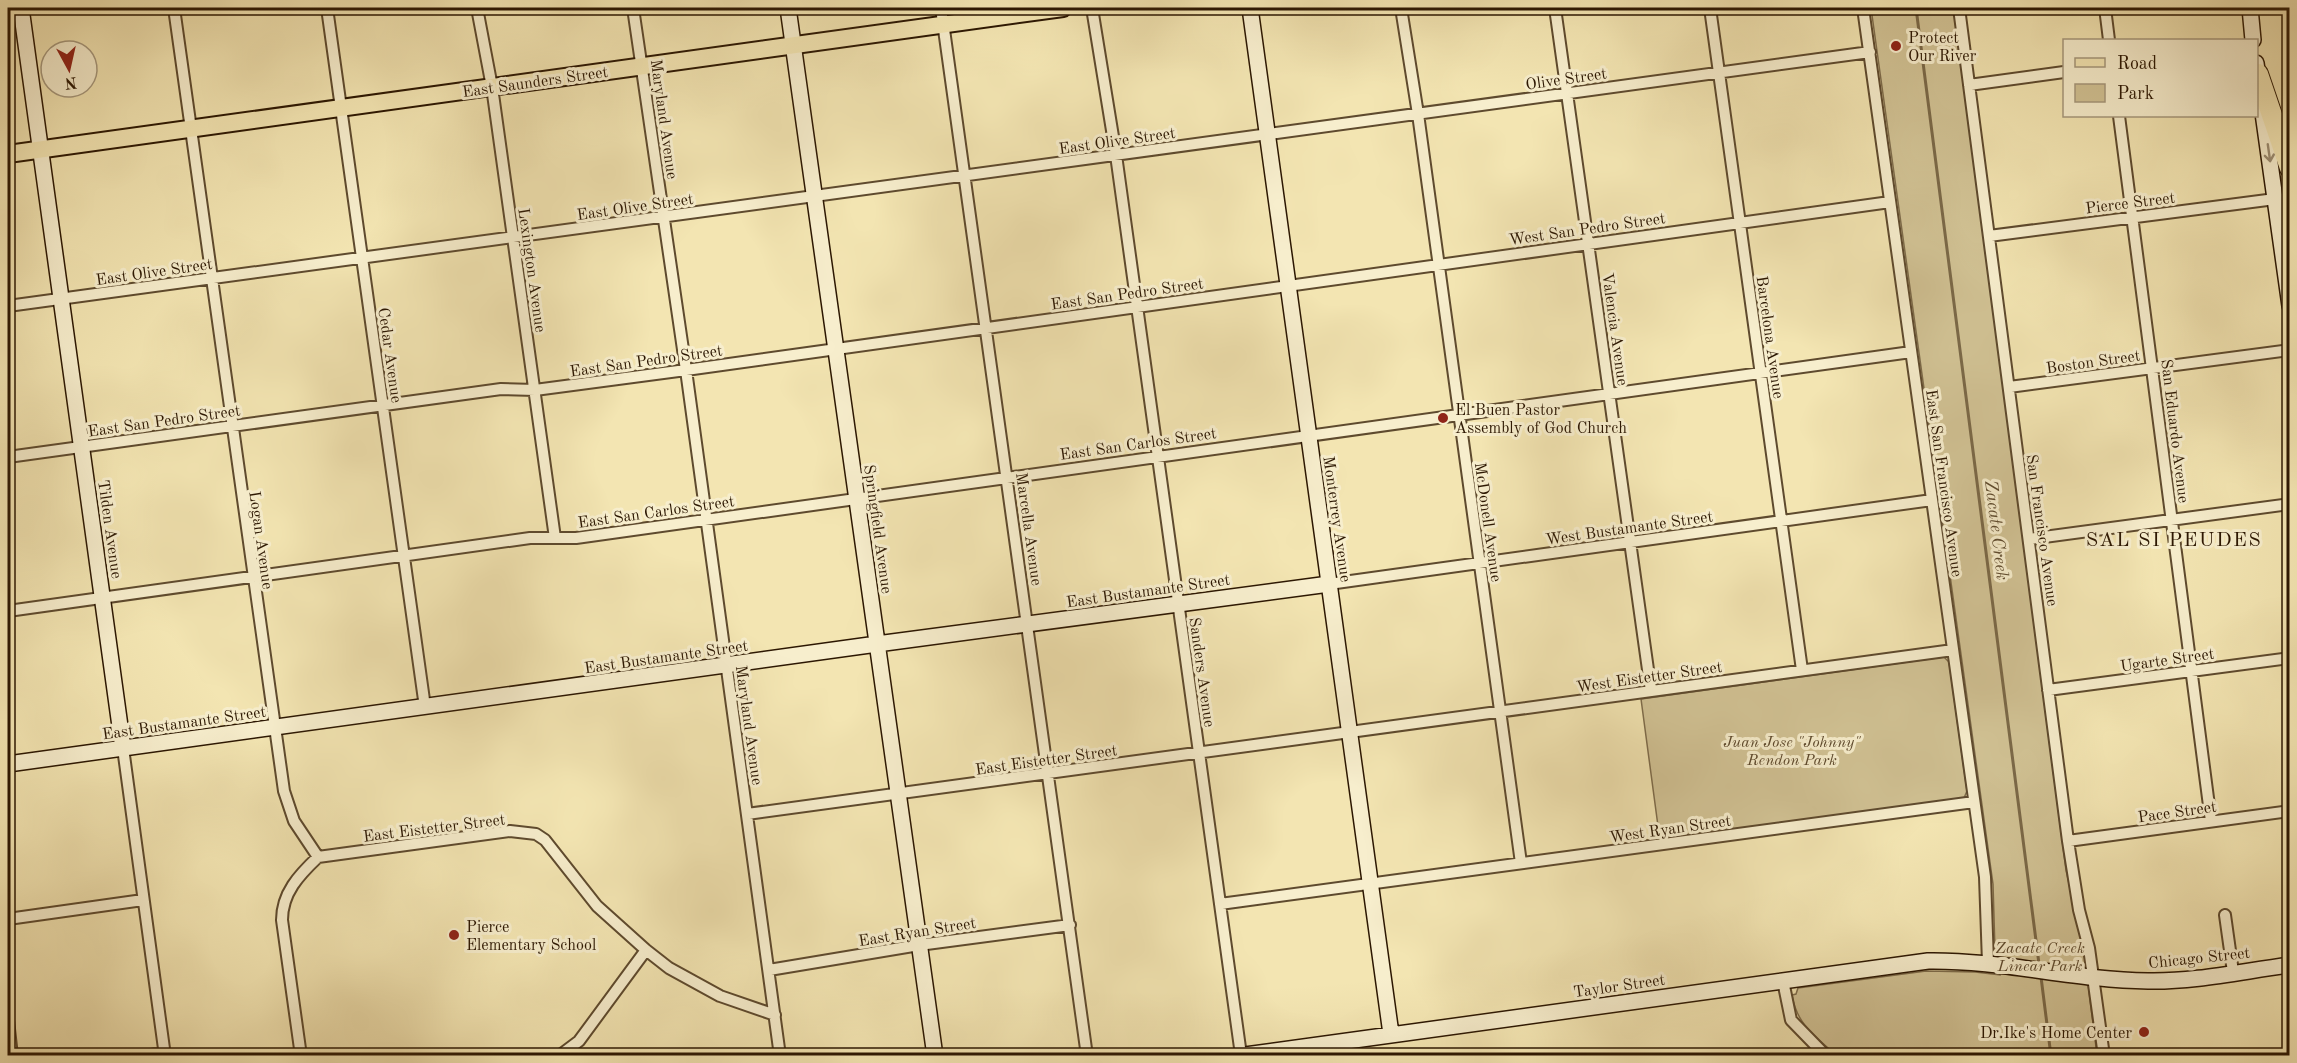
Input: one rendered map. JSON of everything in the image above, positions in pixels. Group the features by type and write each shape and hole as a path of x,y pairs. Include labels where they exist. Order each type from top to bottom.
{"highway":[{"path":"2258,72 2289,168"}],"main road":[{"name":"East Saunders Street","path":"8,154 792,45 942,16 1063,8"}],"street":[{"name":"Tilden Avenue","path":"21,8 165,1054"},
{"name":"Logan Avenue","path":"174,8 273,728 287,805 294,821 318,857"},
{"name":"Cedar Avenue","path":"327,8 425,707"},
{"name":"Lexington Avenue","path":"477,8 492,87 555,538"},
{"name":"Maryland Avenue","path":"633,8 686,370 780,1056"},
{"name":"Springfield Avenue","path":"788,8 935,1056"},
{"name":"Sanders Avenue","path":"1092,8 1116,155 1240,1055"},
{"name":"Monterrey Avenue","path":"1250,8 1391,1035"},
{"name":"McDonell Avenue","path":"1401,8 1418,114 1521,863"},
{"name":"Valencia Avenue","path":"1555,8 1569,93 1651,691"},
{"name":"Barcelona Avenue","path":"1710,8 1802,670"},
{"name":"East San Francisco Avenue","path":"1863,8 1985,877 1988,963"},
{"name":"San Francisco Avenue","path":"1959,8 2068,842 2079,910 2089,948 2085,976 2104,1056"},
{"path":"2105,8 2109,39"},
{"path":"2250,8 2253,39"},
{"name":"Marcella Avenue","path":"942,16 1087,1056"},
{"name":"Olive Street","path":"1267,135 1870,52"},
{"path":"1969,85 2063,72"},
{"path":"2258,76 2289,306"},
{"name":"San Eduardo Avenue","path":"2120,117 2211,821"},
{"name":"East Olive Street","path":"8,306 1267,135"},
{"name":"Pierce Street","path":"1989,236 2275,198"},
{"name":"West San Pedro Street","path":"1288,285 1890,202"},
{"name":"East San Pedro Street","path":"8,457 501,389 535,390 836,350 1288,285"},
{"name":"Boston Street","path":"2009,387 2289,350"},
{"name":"East San Carlos Street","path":"8,611 530,538 576,538 1309,434 1911,352"},
{"name":"West Bustamante Street","path":"1329,585 1932,500"},
{"path":"2029,539 2289,504"},
{"name":"East Bustamante Street","path":"8,764 877,644 1329,585"},
{"name":"West Eistetter Street","path":"1350,733 1953,650"},
{"name":"Ugarte Street","path":"2048,690 2289,658"},
{"name":"East Eistetter Street","path":"747,814 1350,733"},
{"name":"West Ryan Street","path":"1370,883 1974,802"},
{"name":"Pace Street","path":"2068,842 2289,811"},
{"name":"East Eistetter Street","path":"318,857 510,831 536,834 544,840 597,906 669,968 720,996 775,1015"},
{"path":"318,857 295,881 285,899 282,920 301,1055 332,1056"},
{"path":"1220,904 1370,883"},
{"path":"8,919 143,900"},
{"path":"2225,915 2233,972"},
{"name":"East Ryan Street","path":"769,970 919,945 1070,925"},
{"path":"559,1056 579,1041 646,950"},
{"name":"Taylor Street","path":"1240,1055 1928,961 1988,963 2005,966"},
{"name":"Chicago Street","path":"2005,966 2150,981 2289,965"},
{"path":"1783,981 1791,1020 1826,1056"},
{"path":"8,1020 12,1056"},
{"path":"144,1056 165,1054"}],"green space":[{"name":"Zacate Creek Linear Park","path":"1871,8 1954,8 2066,870 2084,952 2097,1055 1836,1055 1808,1029 1794,1005 1792,995 1796,994 1798,988 1926,971 2000,975 1995,951 1993,884"},
{"name":"Juan Jose \"Johnny\" Rendon Park","path":"1944,657 1949,662 1967,791 1964,798 1660,841 1641,699"}],"waterway":[{"name":"Zacate Creek","path":"1916,8 2039,964"},
{"name":"Zacate Creek","path":"2041,977 2051,1056"}],"place":[{"name":"Protect Our River","path":"1896,46"},
{"name":"El Buen Pastor Assembly of God Church","path":"1443,418"},
{"name":"Pierce Elementary School","path":"454,935"},
{"name":"Dr.Ike's Home Center","path":"2144,1032"}],"district":[{"name":"SAL SI PEUDES","path":"2174,539"}]}
